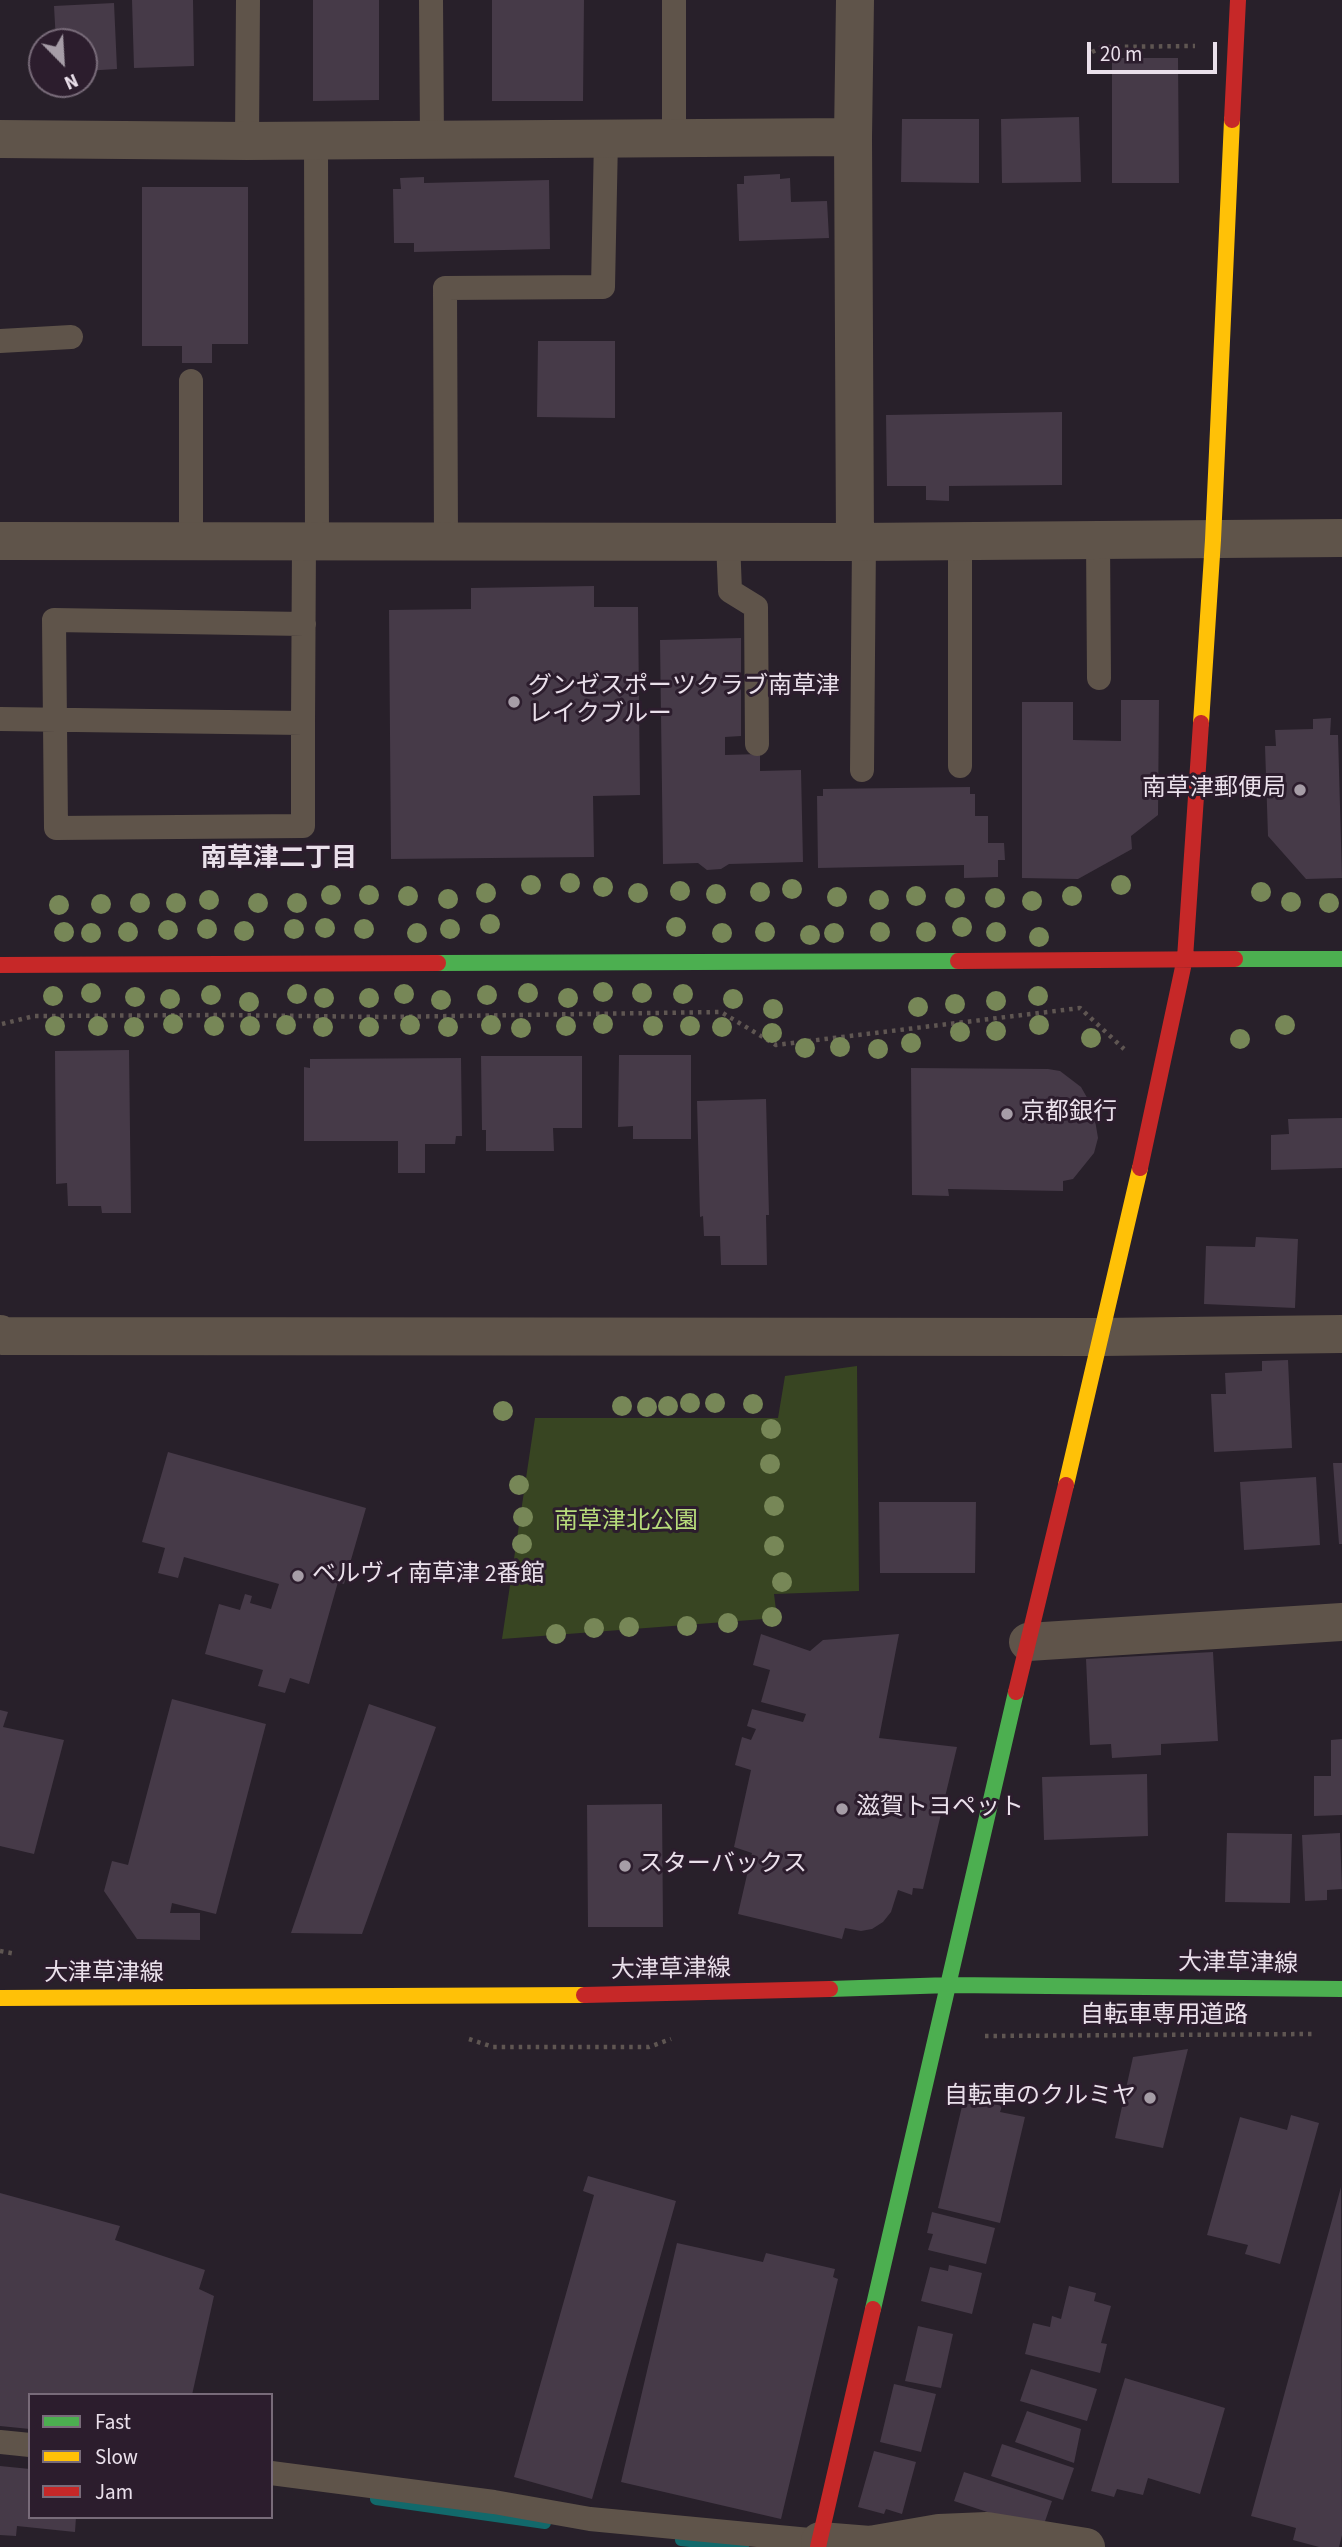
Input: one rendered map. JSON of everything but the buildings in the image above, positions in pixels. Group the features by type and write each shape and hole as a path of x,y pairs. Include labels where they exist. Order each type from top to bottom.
{"street":[{"path":"855,0 853,137 860,542"},
{"path":"1086,2547 987,2531 939,2533 870,2545 819,2544 1028,1642 1102,1337 1171,1032 1185,958 1213,540 1238,0"},
{"path":"0,139 316,141 853,137"},
{"path":"0,541 860,542 1342,538"},
{"path":"0,965 1342,959"},
{"path":"0,1334 1102,1337 1342,1334"},
{"path":"1028,1642 1342,1622"},
{"name":"大津草津線","path":"0,1998 669,1995 950,1984 1342,1989"}],"lane":[{"path":"247,141 248,0"},
{"path":"431,0 432,140"},
{"path":"674,0 674,138"},
{"path":"446,542 445,288 603,287 606,139"},
{"path":"303,624 54,620 56,828 303,826 303,624 310,542 316,141"},
{"path":"0,341 71,337"},
{"path":"191,381 191,541"},
{"path":"1098,540 1099,678"},
{"path":"728,541 730,591 756,607 757,744"},
{"path":"960,541 960,766"},
{"path":"860,542 862,770"},
{"path":"0,719 303,723"},
{"path":"0,2442 28,2445"},
{"path":"273,2473 495,2502 590,2519 819,2544"}],"path":[{"path":"1093,52 1102,47 1199,46"},
{"path":"2,1024 34,1016 386,1017 721,1012 776,1045 1080,1008 1128,1052"},
{"name":"自転車専用道路","path":"985,2036 1315,2034"}],"green space":[{"name":"南草津北公園","path":"857,1366 859,1591 774,1594 777,1618 502,1639 535,1418 778,1418 785,1376"}],"waterway":[{"path":"376,2499 545,2523"},
{"path":"681,2540 743,2547"}],"traffic: fast":[{"path":"1235,959 1342,959"},
{"path":"438,963 958,961"},
{"path":"873,2309 1016,1692"},
{"path":"830,1989 950,1985 1342,1989"}],"traffic: slow":[{"path":"1201,723 1213,540 1232,120"},
{"path":"1066,1485 1140,1168"},
{"path":"0,1998 584,1995"}],"traffic: jam":[{"path":"1232,120 1238,0"},
{"path":"1140,1168 1185,958 1201,723"},
{"path":"958,961 1235,959"},
{"path":"0,965 438,963"},
{"path":"1016,1692 1066,1485"},
{"path":"584,1995 830,1989"},
{"path":"818,2547 873,2309"}],"place":[{"name":"グンゼスポーツクラブ南草津 レイクブルー","path":"514,702"},
{"name":"南草津郵便局","path":"1300,790"},
{"name":"京都銀行","path":"1007,1114"},
{"name":"ベルヴィ南草津 2番館","path":"298,1576"},
{"name":"滋賀トヨペット","path":"842,1809"},
{"name":"スターバックス","path":"625,1866"},
{"name":"自転車のクルミヤ","path":"1150,2098"}],"district":[{"name":"南草津二丁目","path":"279,860"}]}
